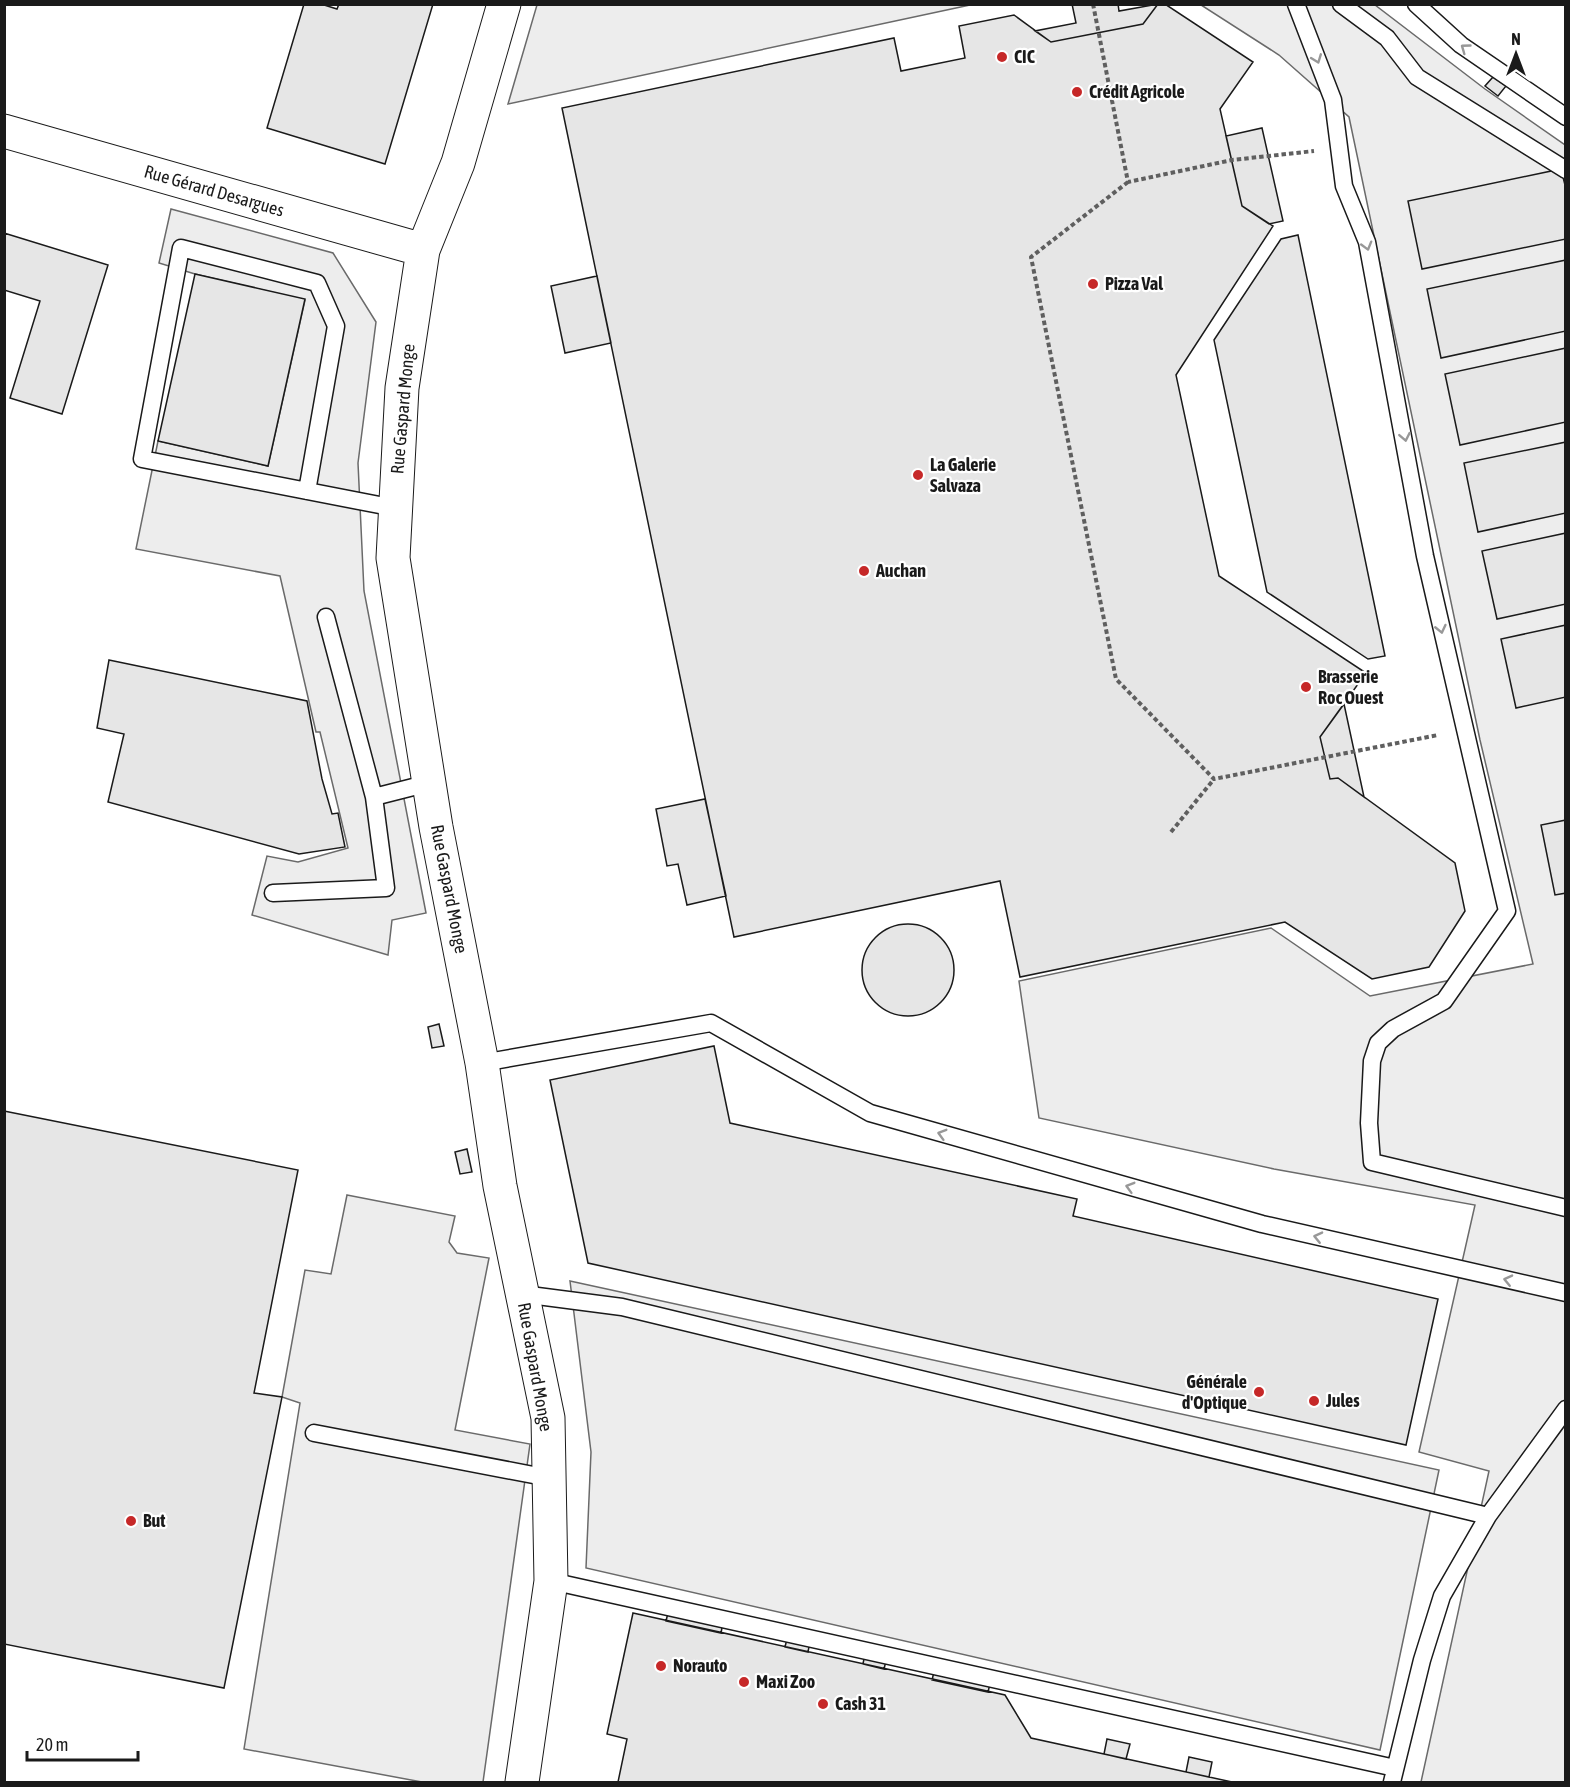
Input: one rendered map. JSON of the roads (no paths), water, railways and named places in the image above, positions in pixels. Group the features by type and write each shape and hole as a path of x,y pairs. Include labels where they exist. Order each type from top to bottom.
{"street":[{"name":"Rue Gaspard Monge","path":"504,4 458,163 423,250 402,388 393,558 429,783 482,1063 500,1186 548,1418 551,1581 522,1782"},
{"name":"Rue Gérard Desargues","path":"4,131 423,250"}],"lane":[{"path":"1296,4 1333,100 1344,186 1367,242 1378,289 1425,556 1507,911 1444,1001 1392,1029 1378,1043 1372,1061 1369,1123 1372,1162 1566,1208"},
{"path":"1341,4 1387,38 1417,77 1566,170"},
{"path":"1416,4 1461,45 1566,117"},
{"path":"307,491 336,326 317,283 182,248 142,459 307,491 395,508"},
{"path":"273,893 386,888 374,797 326,617"},
{"path":"374,797 429,783"},
{"path":"482,1063 711,1023 870,1113 1262,1224 1566,1293"},
{"path":"522,1294 622,1307 1488,1516"},
{"path":"551,1581 1394,1775 1422,1660 1442,1596 1488,1516 1566,1409"},
{"path":"314,1433 549,1478"}],"place":[{"name":"CIC","path":"1002,57"},
{"name":"Crédit Agricole","path":"1077,92"},
{"name":"Pizza Val","path":"1093,284"},
{"name":"La Galerie Salvaza","path":"918,475"},
{"name":"Auchan","path":"864,571"},
{"name":"Brasserie Roc Ouest","path":"1306,687"},
{"name":"Générale d'Optique","path":"1259,1392"},
{"name":"Jules","path":"1314,1401"},
{"name":"But","path":"131,1521"},
{"name":"Norauto","path":"661,1666"},
{"name":"Maxi Zoo","path":"744,1682"},
{"name":"Cash 31","path":"823,1704"}]}
